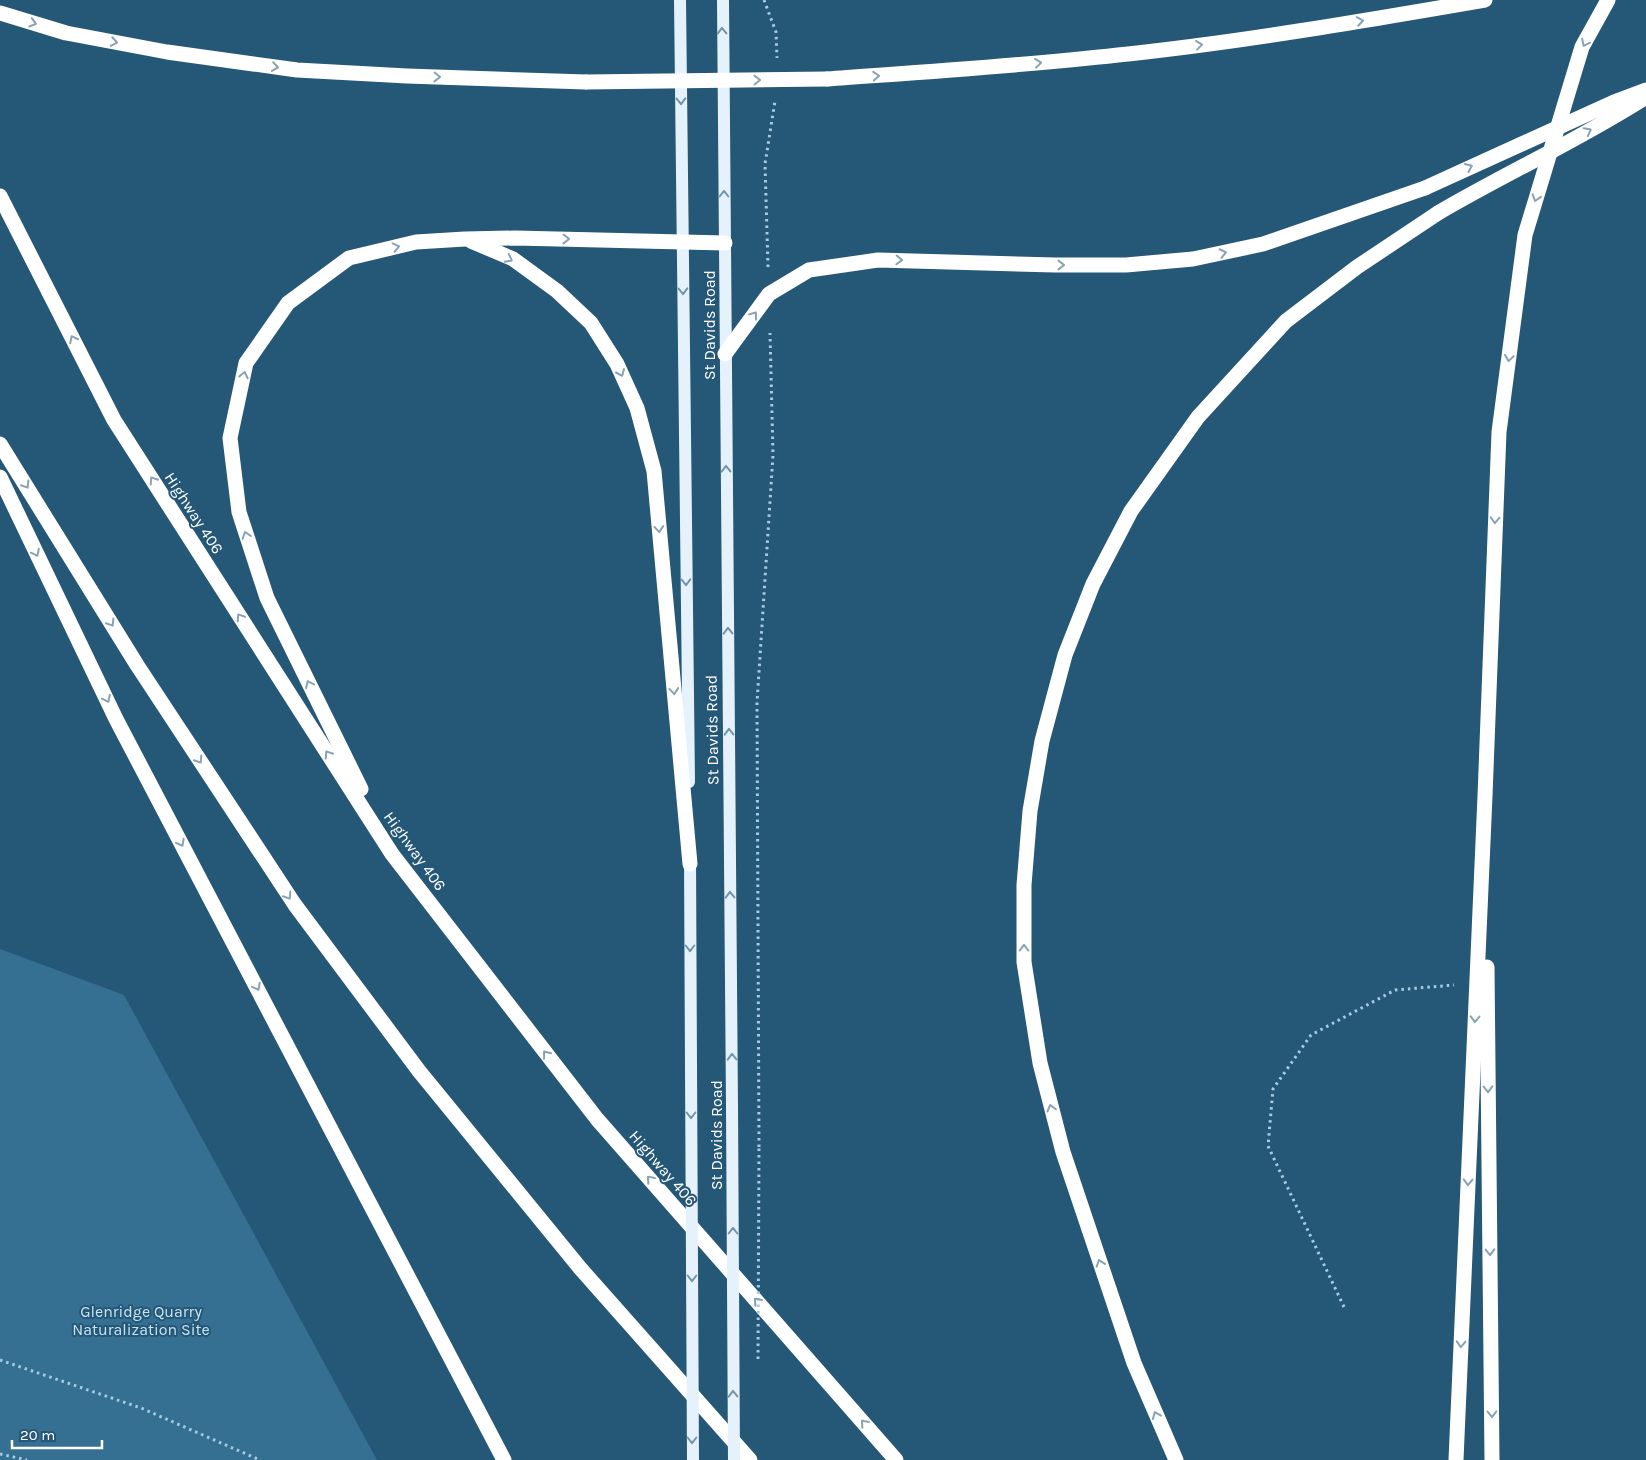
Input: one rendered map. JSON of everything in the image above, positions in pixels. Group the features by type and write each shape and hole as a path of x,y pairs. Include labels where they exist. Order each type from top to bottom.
{"highway":[{"path":"0,13 66,33 167,52 298,70 586,82 827,79 1010,66 1240,40 1485,0"},
{"path":"1456,1460 1499,432 1525,235 1582,47 1608,0"},
{"path":"725,354 769,294 809,270 878,260 1126,264 1193,259 1263,244 1425,188 1614,102 1646,90"},
{"path":"1176,1460 1134,1363 1063,1152 1040,1063 1024,962 1024,885 1030,811 1042,741 1065,655 1093,584 1131,511 1198,416 1286,321 1357,267 1438,213 1618,115 1646,97"},
{"name":"Highway 406","path":"0,196 114,420 392,854 597,1119 896,1460"},
{"path":"392,854 267,598 239,512 230,438 246,363 288,303 349,258 416,242 465,239 515,238 724,242"},
{"path":"465,239 513,260 557,291 590,323 617,364 637,408 654,471 690,864"},
{"path":"0,444 137,664 295,905 419,1071 580,1268 750,1460"},
{"path":"0,477 116,719 504,1460"},
{"path":"1485,796 1492,1460"}],"main road":[{"name":"St Davids Road","path":"680,0 690,864 692,1460"},
{"name":"St Davids Road","path":"722,0 734,1460"}],"path":[{"path":"764,0 776,32 777,60"},
{"path":"769,294 765,164 776,97"},
{"path":"758,1364 757,703 773,455 770,332"},
{"path":"1344,1307 1268,1146 1273,1089 1311,1035 1395,990 1477,984"},
{"path":"0,1360 141,1408 260,1460"},
{"path":"0,1454 27,1460"}],"green space":[{"name":"Glenridge Quarry Naturalization Site","path":"0,949 124,995 377,1460 0,1460"}]}
